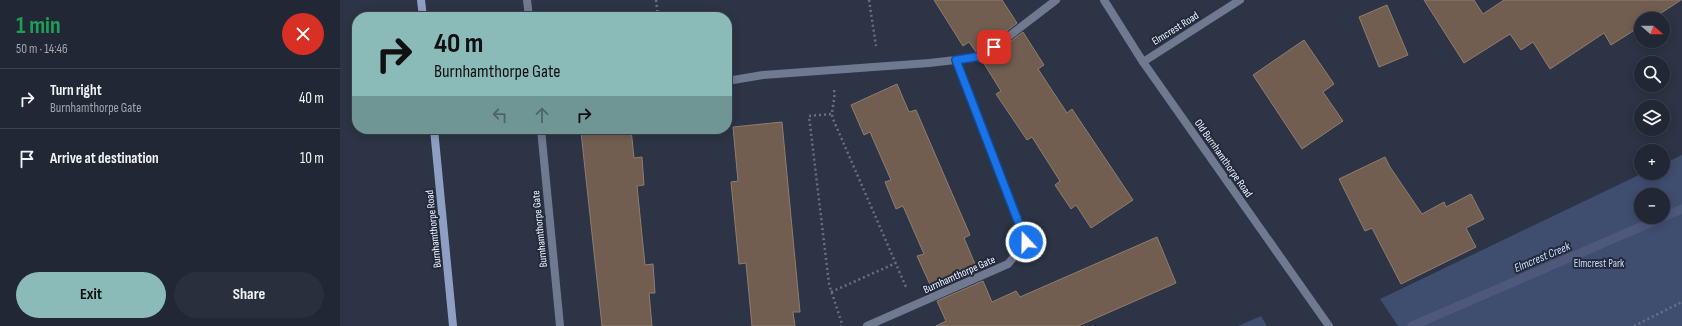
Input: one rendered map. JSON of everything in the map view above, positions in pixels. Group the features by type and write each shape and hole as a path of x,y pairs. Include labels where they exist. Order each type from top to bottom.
{"main road":[{"path":"422,0 423,12"},
{"name":"Burnhamthorpe Road","path":"434,134 453,326"}],"street":[{"path":"527,0 528,12"},
{"path":"732,80 763,75 879,67 956,60 982,56 1056,0"},
{"name":"Old Burnhamthorpe Road","path":"1104,0 1143,62 1329,326"},
{"name":"Elmcrest Road","path":"1143,62 1240,0"},
{"name":"Burnhamthorpe Gate","path":"867,326 1008,264 1026,242 956,60"},
{"name":"Burnhamthorpe Gate","path":"541,134 560,326"}],"path":[{"path":"656,0 657,12"},
{"path":"869,0 879,67"},
{"path":"832,70 836,98 831,114 914,305"},
{"path":"831,114 809,116 829,284 842,324 841,326"},
{"path":"832,292 896,263"},
{"path":"1634,326 1682,302"}],"green space":[{"name":"Elmcrest Park","path":"1682,155 1682,326 1398,326 1380,299 1634,177 1634,180 1670,180 1670,161"},
{"path":"1261,316 1267,326 1238,326"}],"building":[{"path":"934,0 1002,0 1017,23 980,52 976,52 969,42 963,46"},
{"path":"1424,0 1474,0 1483,14 1504,0 1681,0 1663,12 1634,12 1634,30 1611,45 1604,33 1550,69 1533,42 1521,50 1510,34 1464,63"},
{"path":"1387,5 1408,55 1379,67 1359,17"},
{"path":"1023,32 1044,65 1038,69 1067,113 1072,109 1133,200 1091,228 1076,205 1071,209 1055,185 1060,181 1032,137 1027,140 996,94 1001,91 983,62"},
{"path":"1304,40 1334,84 1323,92 1343,121 1302,149 1253,75"},
{"path":"897,84 909,112 916,110 970,235 964,238 978,271 933,291 917,256 924,254 903,206 896,209 885,182 891,180 870,132 864,135 851,105"},
{"path":"782,122 800,312 793,312 795,326 752,326 746,263 739,264 731,182 738,181 733,127"},
{"path":"581,134 632,134 634,158 642,157 644,185 637,186 645,265 653,264 655,293 649,293 652,326 602,326"},
{"path":"1385,157 1390,167 1422,214 1444,202 1446,207 1471,194 1484,219 1466,228 1476,247 1401,284 1372,228 1365,231 1339,179"},
{"path":"1157,237 1176,283 1078,326 936,326 946,321 937,301 983,281 992,302 1016,291 1020,297"}],"waterway":[{"name":"Elmcrest Creek","path":"1412,326 1682,209"}],"route":[{"path":"994,47 982,56 956,60 1026,242"}]}
